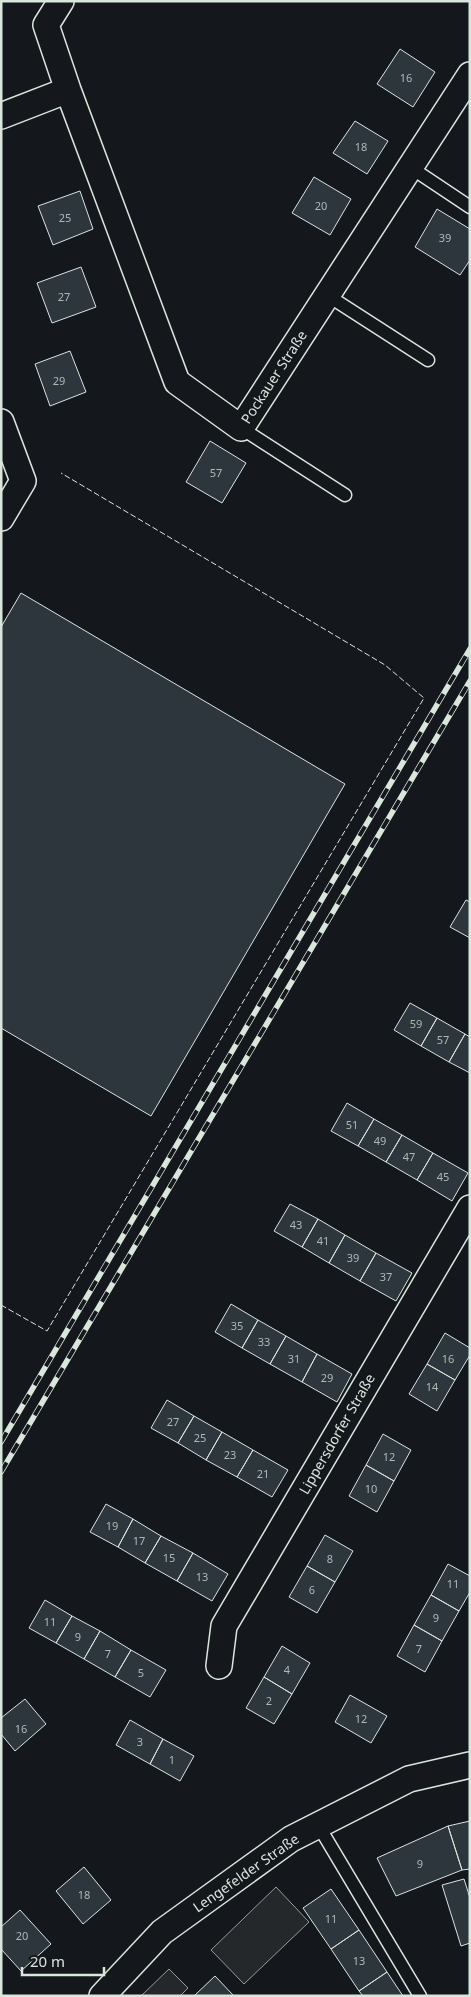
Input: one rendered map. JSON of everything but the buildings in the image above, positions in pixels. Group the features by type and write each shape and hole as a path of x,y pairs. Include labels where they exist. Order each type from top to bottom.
{"street":[{"name":"Pockauer Straße","path":"61,1 46,25 68,90 177,382 241,428 470,75"},
{"path":"1,116 68,90"},
{"path":"1,422 23,481 1,518"},
{"name":"Lippersdorfer Straße","path":"219,1666 224,1626 470,1208"},
{"name":"Lengefelder Straße","path":"102,1996 162,1932 291,1839 409,1779 470,1765"}],"lane":[{"path":"410,167 470,207"},
{"path":"327,295 428,360"},
{"path":"241,428 345,495"},
{"path":"318,1825 420,1996"}],"shaded area":[{"path":"276,1887 309,1922 244,1984 211,1950"},
{"path":"169,1969 188,1988 180,1996 141,1996"}],"railway":[{"path":"1,1442 470,649"},
{"path":"1,1472 470,681"}],"fence":[{"path":"1,1305 47,1331 424,698 385,665 61,473"}]}
